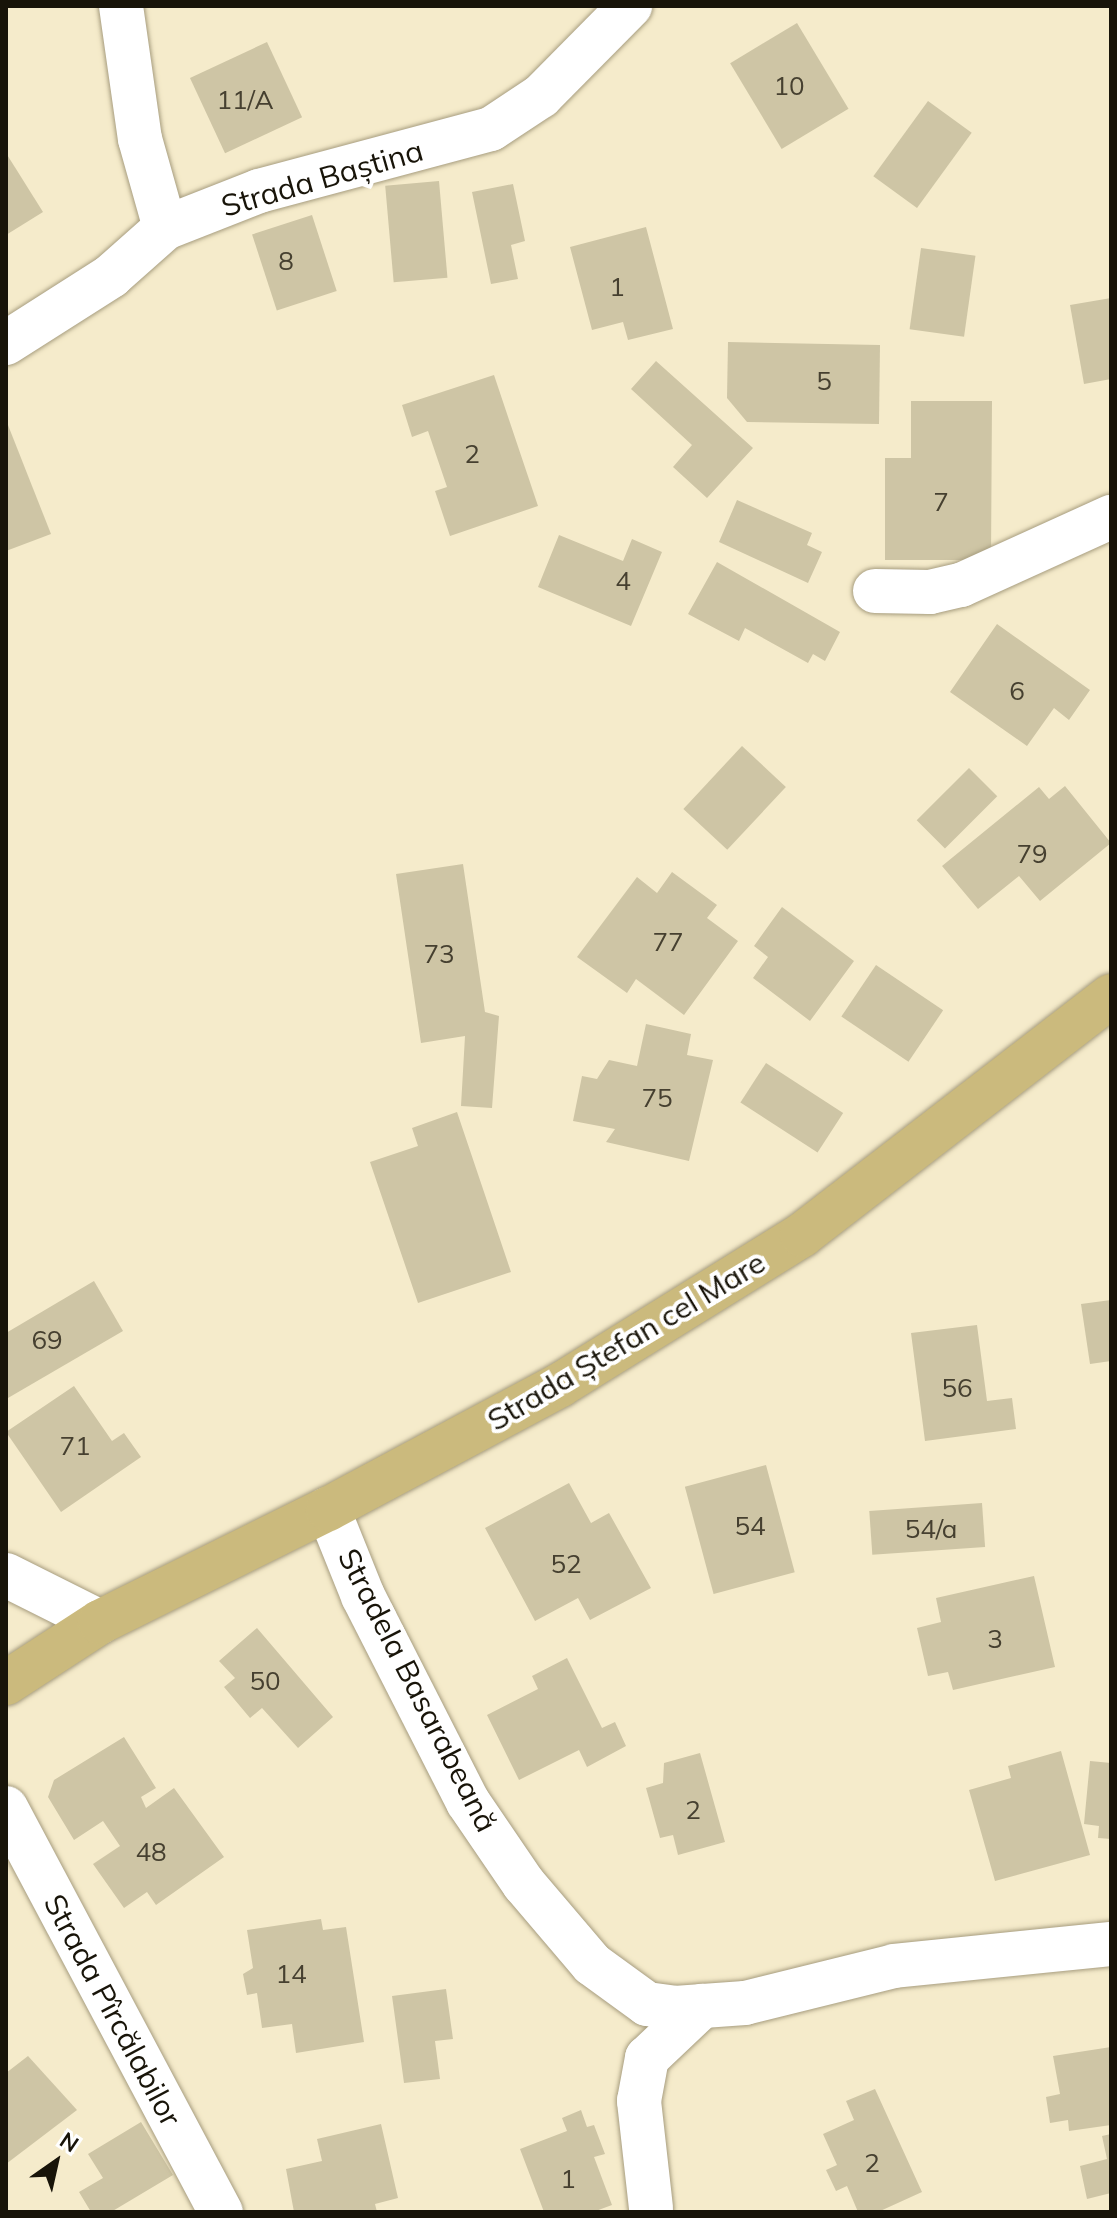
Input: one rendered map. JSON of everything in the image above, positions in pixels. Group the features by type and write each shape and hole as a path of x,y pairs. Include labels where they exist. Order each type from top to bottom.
{"main road":[{"name":"Strada Ștefan cel Mare","path":"6,1683 100,1622 328,1509 560,1385 802,1235 1111,996"}],"street":[{"path":"121,6 140,139 165,228"},
{"name":"Strada Baștina","path":"6,343 111,276 165,228 259,191 491,129 541,96 630,6"},
{"path":"875,591 930,592 961,585 1111,517"},
{"name":"Stradela Basarabeană","path":"328,1509 363,1596 468,1802 524,1884 592,1964 647,2004 702,2006"},
{"path":"6,1575 100,1622"},
{"name":"Strada Pîrcălabilor","path":"6,1808 221,2212"},
{"path":"651,2208 639,2101 647,2058 702,2006 745,2003 894,1966 1111,1944"}],"building":[{"path":"797,23 849,109 782,149 730,63"},
{"path":"267,42 302,117 225,153 190,78"},
{"path":"928,101 972,133 917,208 873,176"},
{"path":"6,153 43,212 6,235"},
{"path":"439,181 447,278 394,282 385,186"},
{"path":"513,184 525,241 511,245 518,279 491,284 472,192"},
{"path":"312,215 337,291 277,311 252,234"},
{"path":"646,227 673,329 628,340 623,322 592,330 570,247"},
{"path":"921,248 975,256 964,337 910,329"},
{"path":"1111,298 1111,379 1084,384 1070,305"},
{"path":"728,342 880,345 879,424 747,422 727,398"},
{"path":"656,361 753,448 707,498 673,467 692,445 631,389"},
{"path":"494,375 538,506 450,536 435,491 447,487 428,431 412,437 402,405"},
{"path":"911,401 992,401 991,560 885,560 885,458 911,458"},
{"path":"6,420 51,534 6,551"},
{"path":"737,500 812,533 807,545 822,552 808,583 719,542"},
{"path":"559,535 623,561 632,539 662,552 631,626 538,587"},
{"path":"717,562 840,632 825,661 813,654 808,663 745,628 739,641 688,614"},
{"path":"997,624 1090,690 1069,720 1054,708 1027,746 950,692"},
{"path":"742,746 786,787 727,850 683,809"},
{"path":"969,768 997,796 945,849 917,820"},
{"path":"1065,786 1111,843 1040,901 1019,876 978,909 942,866 1039,787 1049,799"},
{"path":"463,864 485,1012 499,1016 492,1108 461,1106 465,1036 421,1043 396,874"},
{"path":"672,872 717,905 707,918 738,941 684,1015 636,979 627,993 577,957 637,877 657,893"},
{"path":"782,907 854,961 810,1021 753,978 768,957 754,946"},
{"path":"876,965 943,1010 908,1062 841,1016"},
{"path":"646,1024 691,1034 687,1055 713,1060 689,1161 606,1142 615,1129 573,1121 582,1076 597,1079 609,1060 637,1066"},
{"path":"766,1063 843,1113 818,1153 740,1102"},
{"path":"457,1112 511,1272 418,1303 370,1162 418,1146 412,1128"},
{"path":"94,1281 123,1331 8,1398 6,1333"},
{"path":"1111,1300 1111,1361 1090,1364 1081,1304"},
{"path":"977,1325 987,1401 1012,1398 1016,1429 925,1441 911,1333"},
{"path":"74,1386 112,1441 124,1433 141,1457 61,1512 6,1432"},
{"path":"766,1465 795,1572 714,1594 685,1487"},
{"path":"569,1483 591,1523 609,1513 651,1588 590,1620 578,1598 535,1621 485,1528"},
{"path":"982,1503 985,1547 872,1555 869,1511"},
{"path":"1034,1576 1055,1667 953,1690 948,1672 928,1676 917,1628 941,1622 936,1598"},
{"path":"257,1628 333,1717 298,1748 262,1708 250,1718 224,1687 235,1678 219,1661"},
{"path":"567,1658 602,1728 615,1722 626,1746 587,1767 579,1750 519,1780 487,1715 538,1689 532,1676"},
{"path":"124,1737 156,1788 141,1797 146,1808 174,1788 224,1857 156,1905 147,1892 124,1908 93,1864 120,1846 103,1821 74,1840 48,1797 54,1780"},
{"path":"1061,1751 1090,1855 995,1881 969,1790 1011,1778 1008,1766"},
{"path":"700,1753 725,1842 678,1855 673,1835 660,1838 646,1788 663,1783 664,1763"},
{"path":"1090,1761 1111,1763 1111,1839 1098,1838 1099,1826 1084,1824"},
{"path":"321,1919 323,1930 346,1927 364,2042 296,2053 292,2024 262,2028 257,1993 247,1995 243,1974 253,1968 247,1930"},
{"path":"446,1989 453,2039 435,2041 440,2079 404,2083 392,1996"},
{"path":"1111,2047 1111,2125 1069,2131 1068,2120 1050,2123 1046,2097 1060,2094 1053,2056"},
{"path":"28,2056 77,2110 6,2164 6,2073"},
{"path":"875,2089 922,2192 878,2212 858,2212 847,2186 836,2191 826,2170 837,2165 823,2134 854,2120 846,2101"},
{"path":"581,2110 587,2127 594,2125 605,2154 594,2157 612,2205 593,2212 544,2212 520,2149 567,2131 562,2118"},
{"path":"141,2122 173,2175 111,2212 91,2212 79,2192 103,2178 88,2154"},
{"path":"381,2124 398,2198 375,2204 377,2212 294,2212 286,2169 322,2161 317,2139"},
{"path":"1111,2134 1111,2193 1087,2199 1080,2166 1107,2159 1102,2136"}]}
